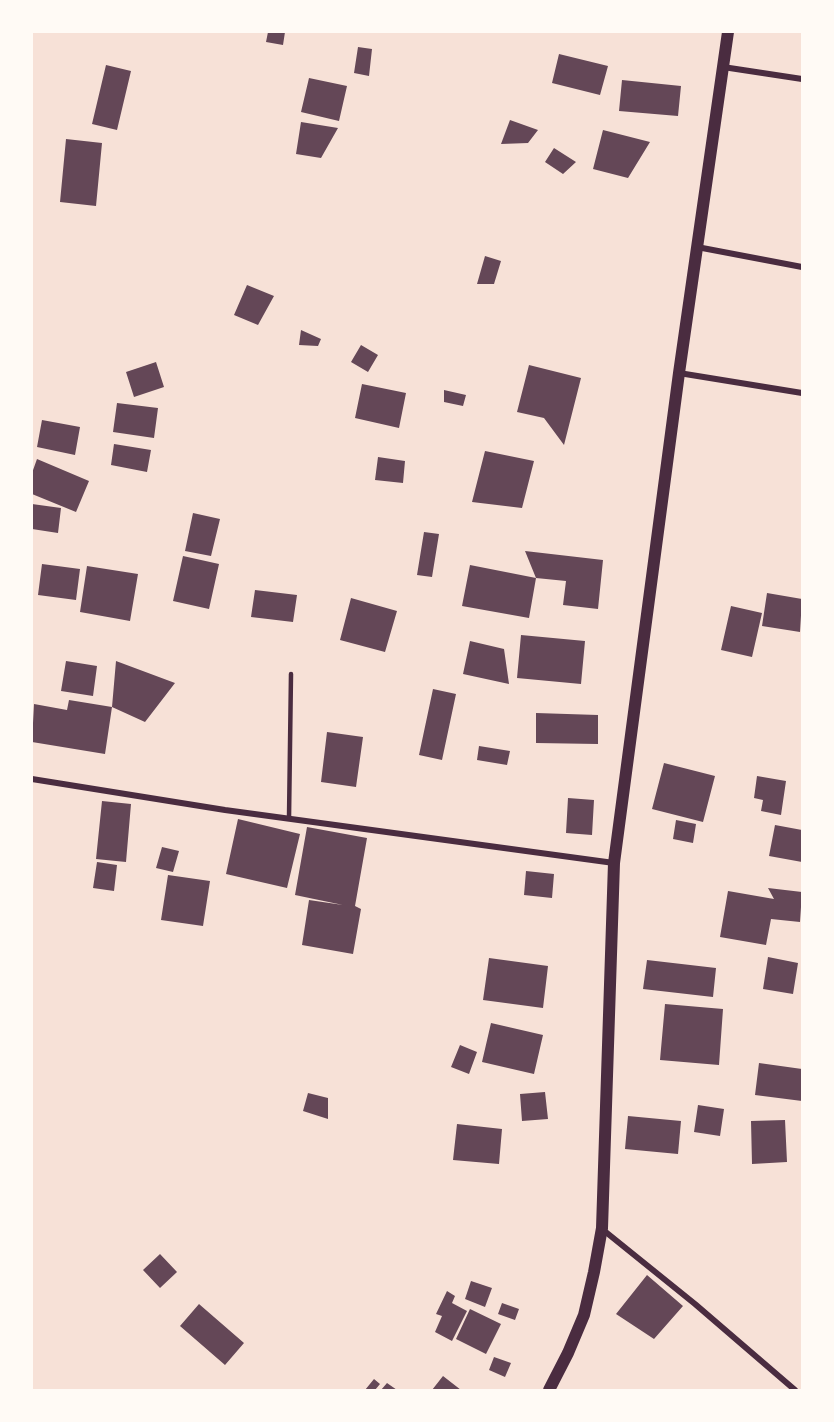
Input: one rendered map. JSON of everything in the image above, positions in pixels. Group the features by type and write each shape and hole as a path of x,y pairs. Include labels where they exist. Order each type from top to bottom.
{"main road":[{"path":"549,1390 584,1316 602,1228 614,863 679,373 728,32"}],"street":[{"path":"723,67 802,79"},
{"path":"697,247 802,267"},
{"path":"679,373 802,393"},
{"path":"32,779 289,818 614,863"},
{"path":"602,1228 795,1390"}],"lane":[{"path":"289,818 291,674"}],"building":[{"path":"268,32 285,32 283,45 266,42"},
{"path":"358,47 372,49 369,76 354,73"},
{"path":"559,54 608,66 600,95 552,83"},
{"path":"106,65 131,71 117,130 92,124"},
{"path":"309,78 347,86 339,121 301,112"},
{"path":"622,80 681,86 678,116 619,111"},
{"path":"510,120 538,130 528,143 501,144"},
{"path":"301,122 338,128 321,158 296,154"},
{"path":"603,130 650,142 628,178 593,169"},
{"path":"66,139 102,143 96,206 60,202"},
{"path":"554,148 576,162 563,174 545,162"},
{"path":"485,256 501,261 494,284 477,284"},
{"path":"247,285 274,296 258,325 234,315"},
{"path":"301,330 321,339 318,346 299,345"},
{"path":"361,345 378,355 368,372 351,362"},
{"path":"156,362 164,387 134,397 126,372"},
{"path":"529,365 581,378 564,445 544,418 517,412"},
{"path":"362,384 406,393 399,428 355,418"},
{"path":"444,390 466,395 463,406 444,402"},
{"path":"117,403 158,408 154,438 113,432"},
{"path":"42,420 80,427 75,455 37,447"},
{"path":"114,444 151,450 147,472 111,465"},
{"path":"485,451 534,461 522,508 472,502"},
{"path":"378,457 405,461 403,483 375,480"},
{"path":"37,459 89,481 76,512 32,494 32,473"},
{"path":"32,504 61,508 58,533 32,529"},
{"path":"193,513 220,519 211,556 185,551"},
{"path":"424,532 439,534 432,577 417,575"},
{"path":"525,551 603,560 598,609 563,605 566,581 536,578"},
{"path":"183,556 219,564 209,609 173,601"},
{"path":"42,564 80,569 76,600 38,595"},
{"path":"470,565 536,578 529,618 462,606"},
{"path":"87,566 138,574 130,621 80,612"},
{"path":"255,590 297,595 293,622 251,617"},
{"path":"767,593 802,599 800,632 762,626"},
{"path":"351,598 397,611 385,652 340,640"},
{"path":"731,606 762,613 752,657 721,650"},
{"path":"521,635 585,641 581,684 517,678"},
{"path":"470,641 504,649 509,684 463,674"},
{"path":"66,661 97,666 93,696 61,691"},
{"path":"116,661 175,683 145,722 112,707"},
{"path":"433,689 456,694 442,760 419,755"},
{"path":"69,700 112,707 105,754 32,742 34,704 67,710"},
{"path":"536,713 598,715 598,744 536,743"},
{"path":"327,732 363,737 356,787 321,782"},
{"path":"479,746 510,751 507,765 477,760"},
{"path":"664,763 715,776 703,822 652,809"},
{"path":"757,776 786,781 781,815 761,811 763,800 754,798"},
{"path":"568,798 594,800 592,835 566,833"},
{"path":"102,801 131,804 126,862 96,859"},
{"path":"238,819 300,834 287,888 226,874"},
{"path":"676,820 696,824 693,843 673,839"},
{"path":"775,825 802,830 802,862 769,856"},
{"path":"307,827 367,838 355,906 361,909 353,954 302,945 309,900 343,905 295,895"},
{"path":"162,847 179,851 173,872 156,868"},
{"path":"97,862 117,865 114,891 93,888"},
{"path":"526,871 554,874 552,898 524,895"},
{"path":"168,875 210,881 203,926 161,920"},
{"path":"768,888 802,892 800,922 771,919 766,945 720,937 728,891 774,899"},
{"path":"768,957 798,963 793,994 763,989"},
{"path":"489,958 548,966 543,1008 483,1000"},
{"path":"647,960 716,968 713,997 643,989"},
{"path":"665,1004 723,1009 719,1065 660,1060"},
{"path":"491,1023 543,1035 534,1074 482,1062"},
{"path":"460,1045 477,1052 469,1074 451,1067"},
{"path":"759,1063 802,1069 802,1101 755,1095"},
{"path":"545,1092 548,1119 522,1121 520,1094"},
{"path":"308,1093 328,1098 328,1119 303,1111"},
{"path":"698,1105 724,1109 720,1136 694,1132"},
{"path":"628,1116 681,1121 678,1154 625,1149"},
{"path":"785,1120 787,1162 752,1164 751,1121"},
{"path":"457,1124 502,1129 499,1164 453,1160"},
{"path":"160,1254 177,1272 160,1288 143,1270"},
{"path":"647,1275 683,1306 654,1339 616,1314"},
{"path":"471,1281 492,1288 485,1307 465,1299"},
{"path":"447,1291 455,1296 452,1303 467,1311 452,1341 435,1332 442,1316 436,1314"},
{"path":"502,1303 519,1309 515,1320 498,1314"},
{"path":"199,1304 244,1343 225,1365 180,1326"},
{"path":"470,1309 501,1324 486,1354 456,1339"},
{"path":"494,1357 511,1363 505,1377 489,1370"},
{"path":"443,1376 461,1390 432,1390"},
{"path":"374,1379 380,1384 375,1390 365,1390"},
{"path":"387,1383 397,1390 381,1390"}]}
